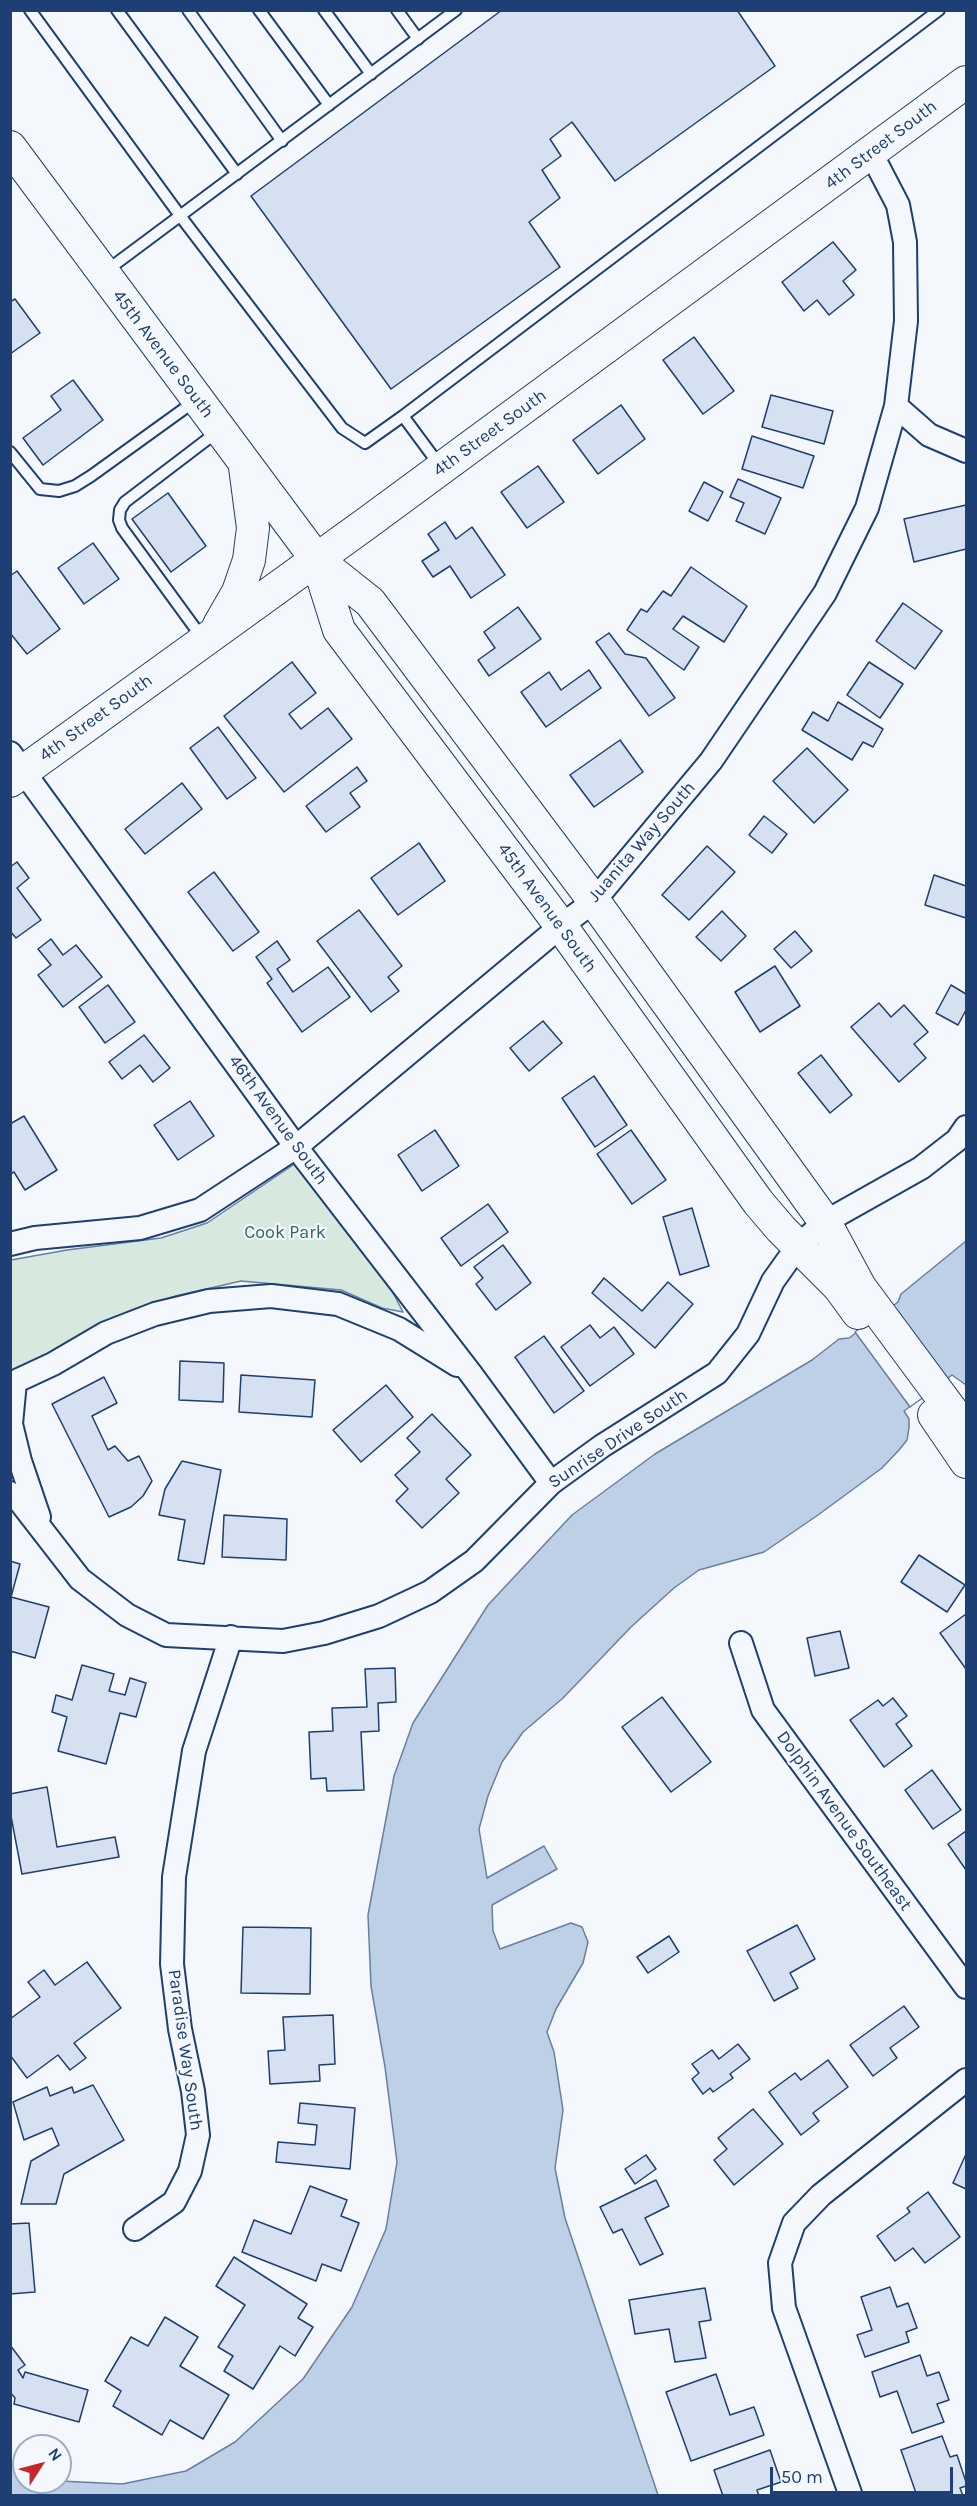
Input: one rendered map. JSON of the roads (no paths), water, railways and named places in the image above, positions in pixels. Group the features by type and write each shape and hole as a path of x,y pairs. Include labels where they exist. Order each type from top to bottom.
{"street":[{"name":"4th Street South","path":"15,768 209,637 317,560 966,82"},
{"name":"45th Avenue South","path":"10,147 317,560 370,602 594,902 825,1222 860,1287 873,1319"},
{"name":"Juanita Way South","path":"10,1244 35,1238 140,1228 200,1210 296,1147 561,926 594,902 711,761 825,593 867,508 896,406 906,321 905,242 898,205 870,153"},
{"path":"896,406 929,435 966,451"},
{"path":"209,637 238,591 249,560 253,528 245,464"},
{"name":"45th Avenue South","path":"317,560 339,630 561,926 758,1202 798,1246 873,1319"},
{"name":"46th Avenue South","path":"15,768 296,1147 471,1374 551,1483"},
{"name":"Sunrise Drive South","path":"10,1493 18,1499 80,1579 127,1615 166,1635 283,1641 324,1633 379,1616 430,1592 474,1561 551,1483 602,1446 717,1373 748,1334 774,1281 798,1246 825,1222 921,1168 957,1140 966,1127"},
{"path":"44,1532 20,1461 11,1425 13,1383 53,1364 106,1333 155,1314 209,1301 271,1296 338,1304 399,1329 471,1374"},
{"path":"873,1319 929,1393 966,1430"},
{"path":"929,1393 966,1462"},
{"name":"Paradise Way South","path":"135,2229 174,2202 190,2171 198,2135 193,2091 180,2029 172,1964 174,1876 194,1752 231,1637"},
{"name":"Dolphin Avenue Southeast","path":"741,1643 763,1710 966,1988"},
{"path":"851,2496 784,2308 780,2263 794,2223 820,2195 966,2080"}],"lane":[{"path":"30,10 181,216 342,428 365,443 939,10"},
{"path":"117,10 237,174"},
{"path":"188,10 282,141"},
{"path":"259,10 329,105"},
{"path":"324,10 371,74"},
{"path":"398,10 418,39"},
{"path":"103,273 456,10"},
{"path":"10,452 40,489 60,491 75,486 91,476 197,399"},
{"path":"403,416 442,468"},
{"path":"209,637 122,528 119,520 120,510 125,502 220,430"}],"water":[{"path":"966,1241 966,1385 952,1375 904,1411 909,1419 909,1428 907,1440 899,1450 882,1468 818,1515 764,1552 699,1570 674,1588 631,1627 563,1698 523,1732 502,1762 488,1796 479,1829 487,1878 544,1846 557,1869 492,1905 493,1931 500,1949 571,1923 582,1927 588,1942 583,1963 556,2009 547,2032 554,2052 563,2110 555,2168 565,2218 658,2495 11,2495 10,2462 12,2463 12,2494 72,2494 72,2482 122,2484 186,2471 235,2442 303,2379 352,2307 386,2229 397,2162 385,2067 371,1986 368,1915 394,1776 413,1723 488,1605 572,1515 655,1454 812,1360 839,1339 849,1338 898,1302 901,1294"}],"park label":[{"name":"Cook Park","path":"285,1233"}]}
